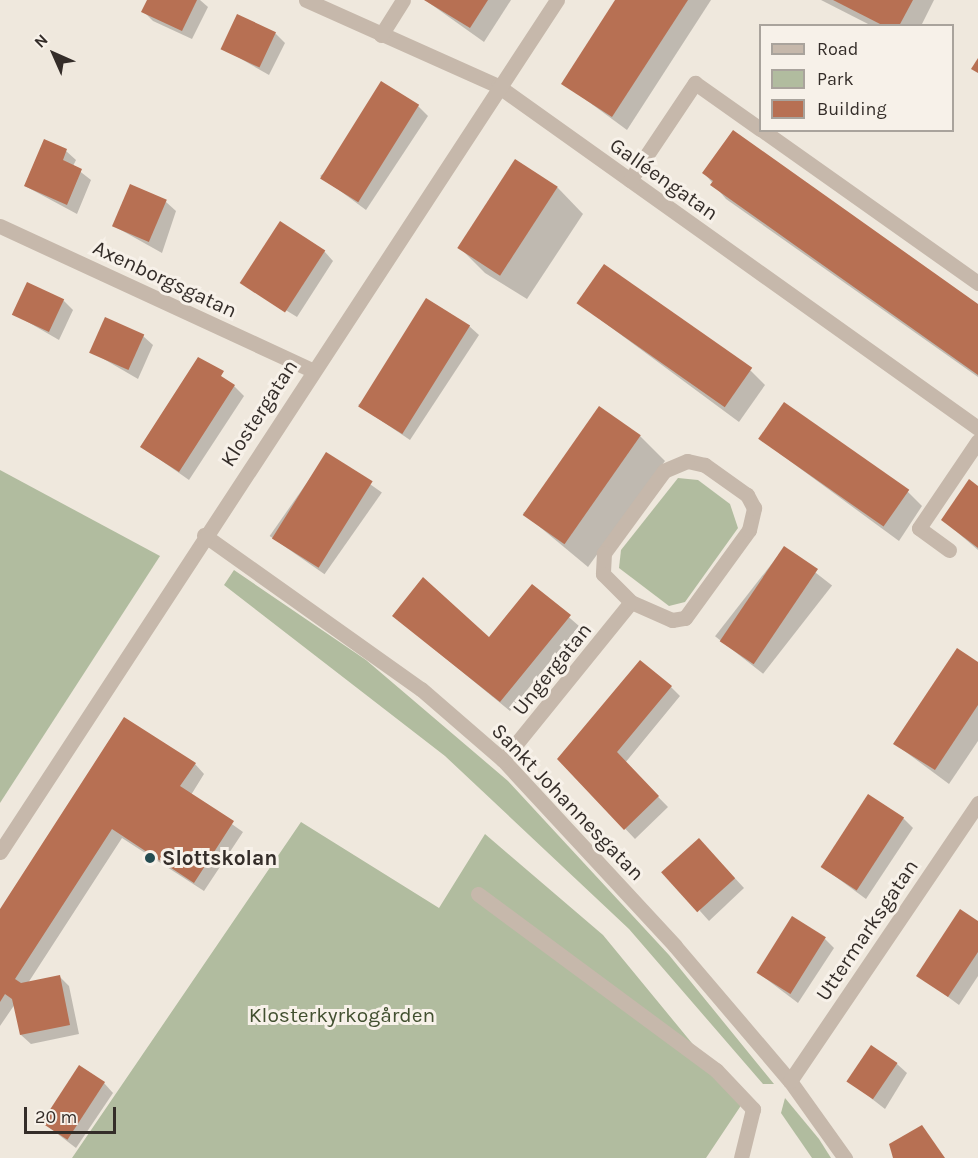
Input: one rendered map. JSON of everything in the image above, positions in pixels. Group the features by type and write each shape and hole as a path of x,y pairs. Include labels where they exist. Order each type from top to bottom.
{"street":[{"name":"Galléengatan","path":"306,0 498,86 978,428"},
{"path":"381,35 403,0"},
{"name":"Klostergatan","path":"0,852 204,535 498,86 557,0"},
{"path":"630,180 695,83 759,129"},
{"path":"764,132 978,282"},
{"name":"Axenborgsgatan","path":"0,226 312,370"},
{"path":"950,550 919,528 978,441"},
{"path":"687,461 705,465 747,495 754,508 749,530 685,618 672,620 631,602 603,574 604,553 664,471 687,461"},
{"name":"Sankt Johannesgatan","path":"204,535 421,689 503,760 660,929 790,1081 846,1158"},
{"name":"Ungergatan","path":"503,760 631,602"},
{"name":"Uttermarksgatan","path":"790,1081 978,805"},
{"path":"478,894 717,1070 753,1109 741,1158"}],"green space":[{"path":"0,470 160,556 0,803"},
{"path":"678,478 698,480 730,504 738,528 685,602 669,606 619,568 621,550"},
{"path":"234,570 366,660 508,781 669,955 774,1084 763,1084 629,929 445,756 224,585"},
{"name":"Klosterkyrkogården","path":"301,822 439,908 485,834 603,935 742,1104 706,1158 72,1158"},
{"path":"785,1098 819,1139 831,1158 812,1158 781,1113"}],"building":[{"path":"147,0 197,0 182,31 141,12"},
{"path":"424,0 488,0 470,28"},
{"path":"615,0 688,0 612,117 561,84"},
{"path":"833,0 913,0 900,24 880,24"},
{"path":"237,14 276,32 259,68 221,49"},
{"path":"978,58 978,73 971,69"},
{"path":"381,81 419,105 358,202 320,179"},
{"path":"733,130 978,304 978,375 710,185 713,181 702,173"},
{"path":"44,139 67,149 63,160 82,169 67,205 24,186"},
{"path":"515,159 558,187 500,276 457,248"},
{"path":"130,184 167,200 149,242 112,226"},
{"path":"280,221 325,250 285,312 240,283"},
{"path":"604,264 752,368 725,407 576,303"},
{"path":"27,282 64,299 49,332 12,315"},
{"path":"426,298 470,326 402,434 358,407"},
{"path":"105,317 144,334 128,370 89,353"},
{"path":"198,357 224,371 221,376 235,385 179,472 140,447"},
{"path":"784,402 909,490 884,527 758,439"},
{"path":"599,406 641,435 564,544 523,515"},
{"path":"326,452 373,481 319,568 272,539"},
{"path":"969,479 978,486 978,548 941,520"},
{"path":"784,546 818,569 754,664 720,641"},
{"path":"423,577 489,637 532,584 571,615 500,702 392,616"},
{"path":"957,648 978,662 978,705 935,770 893,744"},
{"path":"640,660 672,686 617,752 659,796 624,830 557,759"},
{"path":"124,717 196,763 180,786 234,821 194,883 112,829 15,979 21,983 60,975 70,1025 20,1035 12,999 5,994 0,1002 0,909"},
{"path":"868,794 904,817 857,890 821,867"},
{"path":"699,838 735,878 697,912 661,872"},
{"path":"960,909 978,921 978,952 948,997 916,976"},
{"path":"792,916 826,937 790,994 756,973"},
{"path":"871,1045 898,1063 873,1099 846,1081"},
{"path":"79,1065 105,1082 67,1140 41,1123"},
{"path":"922,1125 945,1158 893,1158 889,1144"}],"place":[{"name":"Slottskolan","path":"150,858"}]}
